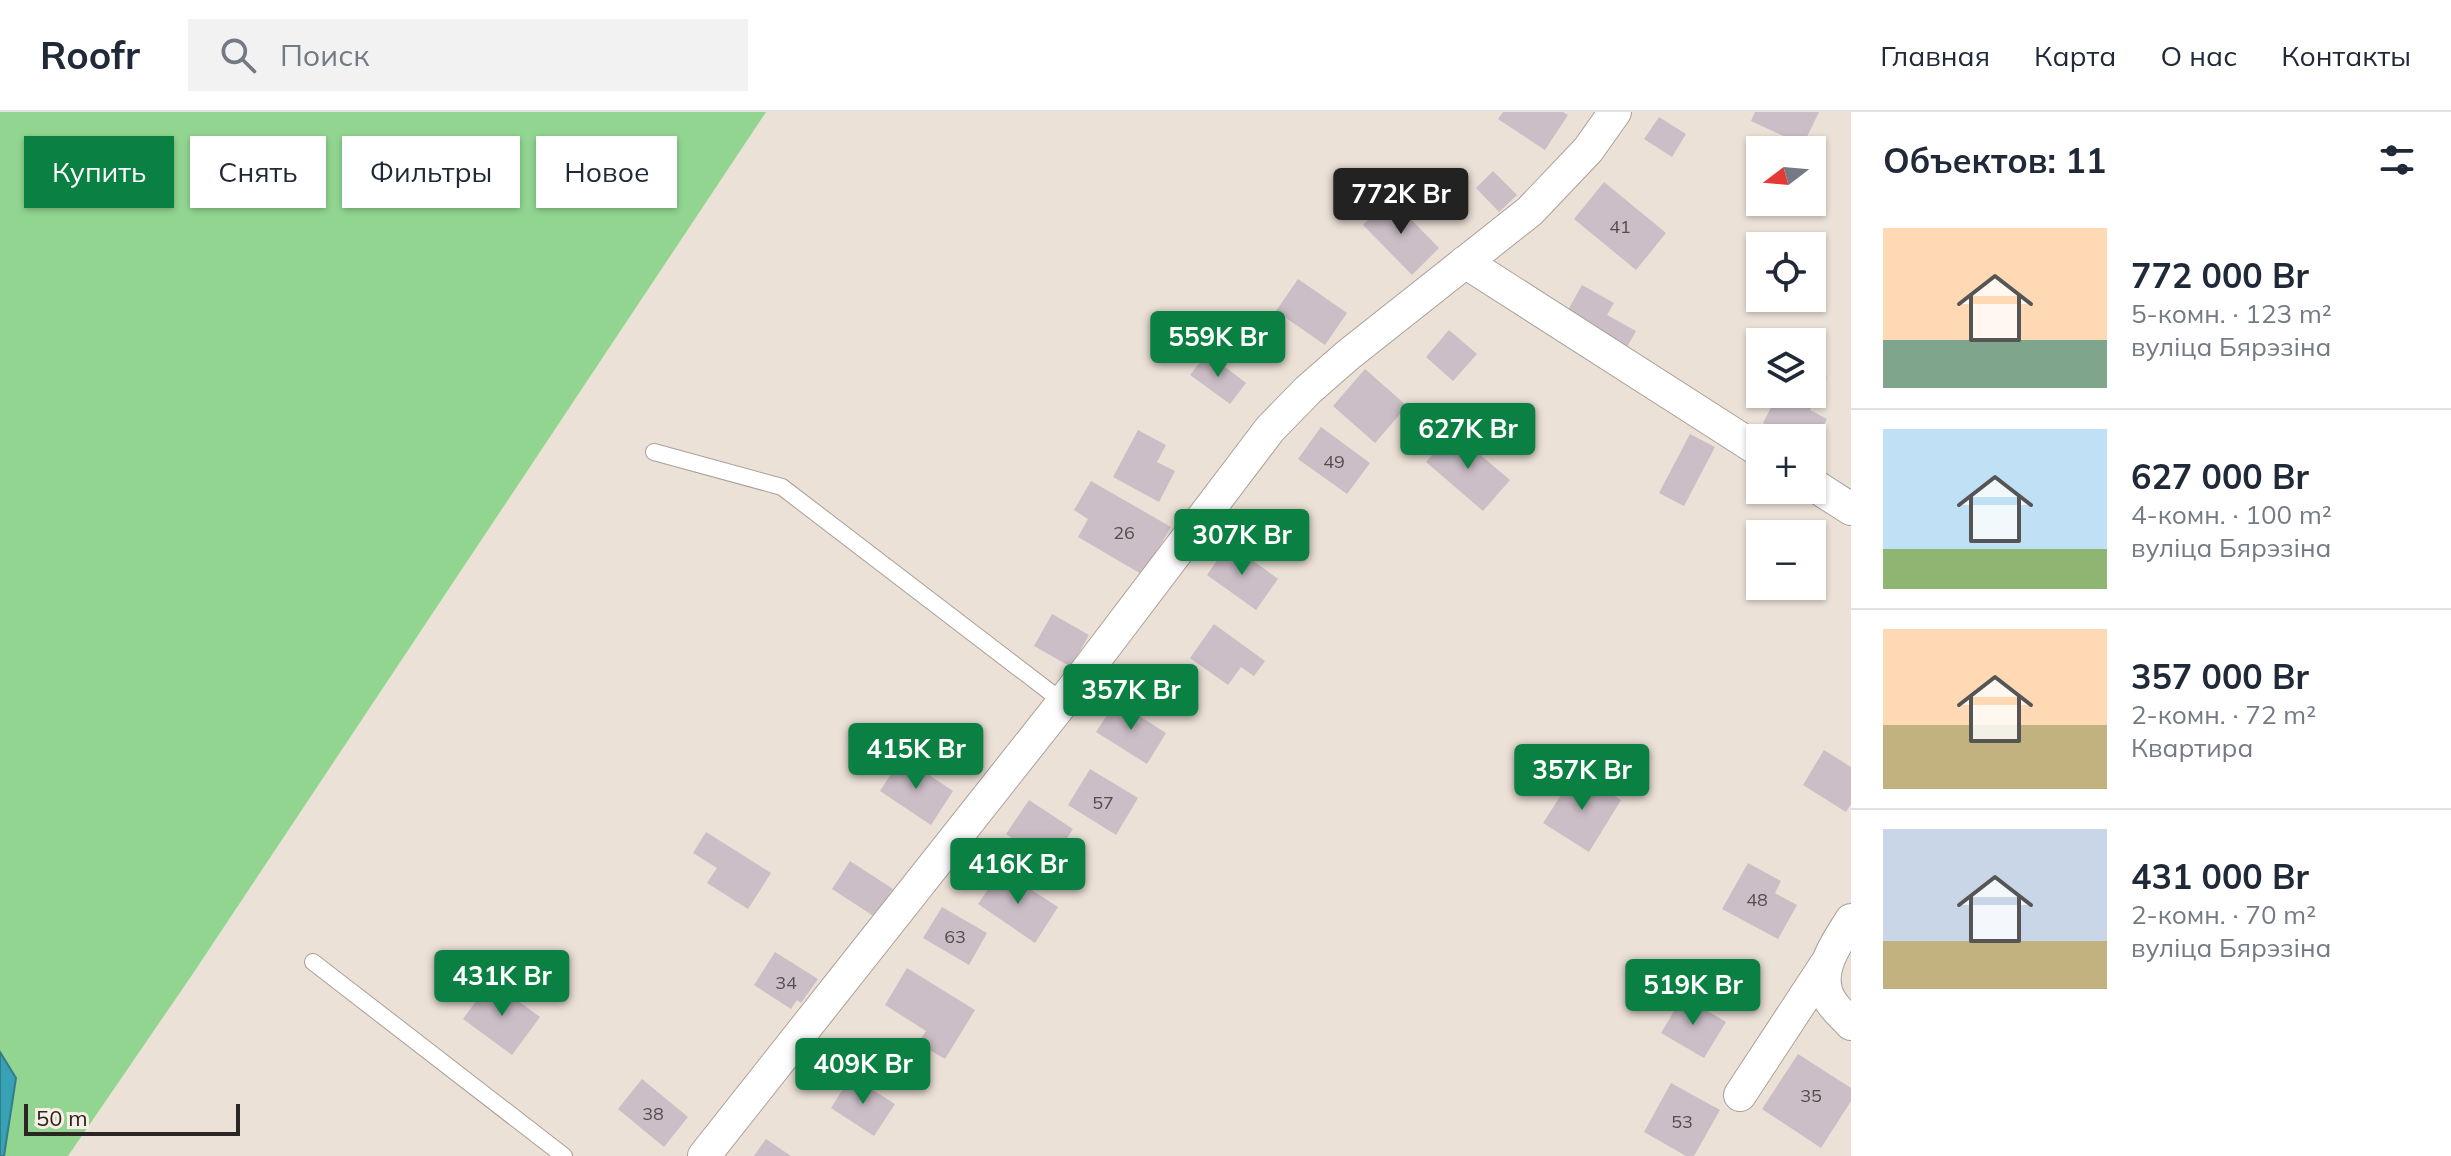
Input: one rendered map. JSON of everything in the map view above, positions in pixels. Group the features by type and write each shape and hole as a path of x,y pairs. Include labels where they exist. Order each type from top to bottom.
{"street":[{"path":"704,1156 1063,702 1270,429 1348,355 1530,211 1588,150 1615,112"},
{"path":"1465,262 1746,442"},
{"path":"1826,493 1851,509"},
{"path":"1740,1095 1826,964 1851,920"},
{"path":"1826,964 1825,988 1830,1002 1851,1024"}],"lane":[{"path":"654,452 782,487 1063,702"},
{"path":"313,962 564,1156"}],"green space":[{"path":"0,112 766,112 192,975 68,1156 0,1156"}],"water":[{"path":"0,1052 16,1078 4,1156 0,1156"}],"building":[{"path":"1503,112 1563,112 1568,115 1545,150 1498,119"},
{"path":"1755,112 1819,112 1807,136 1784,136 1751,121"},
{"path":"1659,117 1686,134 1672,157 1644,139"},
{"path":"1493,171 1517,195 1499,212 1476,188"},
{"path":"1604,182 1666,233 1636,270 1574,219"},
{"path":"1390,198 1439,248 1412,275 1363,225"},
{"path":"1298,279 1347,313 1325,345 1276,311"},
{"path":"1582,285 1614,303 1607,315 1636,331 1623,354 1563,319"},
{"path":"1449,330 1477,354 1453,381 1426,357"},
{"path":"1207,353 1246,383 1230,404 1190,375"},
{"path":"1365,369 1407,406 1375,443 1333,406"},
{"path":"1771,408 1811,408 1827,419 1824,424 1763,423"},
{"path":"1321,427 1370,463 1347,494 1298,459"},
{"path":"1138,430 1166,445 1157,462 1175,471 1159,502 1113,477"},
{"path":"1452,431 1510,480 1483,511 1426,462"},
{"path":"1690,434 1715,447 1684,506 1659,493"},
{"path":"1091,481 1171,527 1143,575 1078,537 1088,519 1074,510"},
{"path":"1229,543 1278,579 1256,610 1207,575"},
{"path":"1052,614 1089,635 1071,667 1034,646"},
{"path":"1214,624 1265,661 1254,676 1241,667 1228,685 1190,658"},
{"path":"1116,701 1166,733 1147,764 1096,732"},
{"path":"1824,750 1851,767 1851,804 1846,812 1803,785"},
{"path":"902,757 953,791 931,825 880,791"},
{"path":"1090,769 1138,798 1116,835 1068,805"},
{"path":"1576,772 1621,800 1589,852 1543,823"},
{"path":"1029,800 1073,829 1050,864 1006,834"},
{"path":"706,832 771,873 748,909 707,883 717,868 693,853"},
{"path":"850,861 893,889 875,917 832,889"},
{"path":"1748,863 1781,881 1775,893 1797,905 1778,939 1722,909"},
{"path":"1001,870 1058,907 1035,943 978,904"},
{"path":"942,907 987,933 969,965 923,938"},
{"path":"775,952 818,979 801,1003 797,1000 791,1009 754,985"},
{"path":"907,968 975,1010 945,1059 918,1043 926,1031 885,1005"},
{"path":"491,981 540,1017 512,1055 463,1019"},
{"path":"1683,996 1726,1022 1704,1058 1661,1033"},
{"path":"1798,1054 1851,1088 1851,1101 1821,1148 1762,1109"},
{"path":"851,1076 895,1104 874,1136 831,1108"},
{"path":"642,1079 688,1117 664,1147 618,1109"},
{"path":"1671,1083 1720,1110 1694,1156 1686,1156 1644,1132"},
{"path":"766,1139 791,1156 754,1156"}]}
